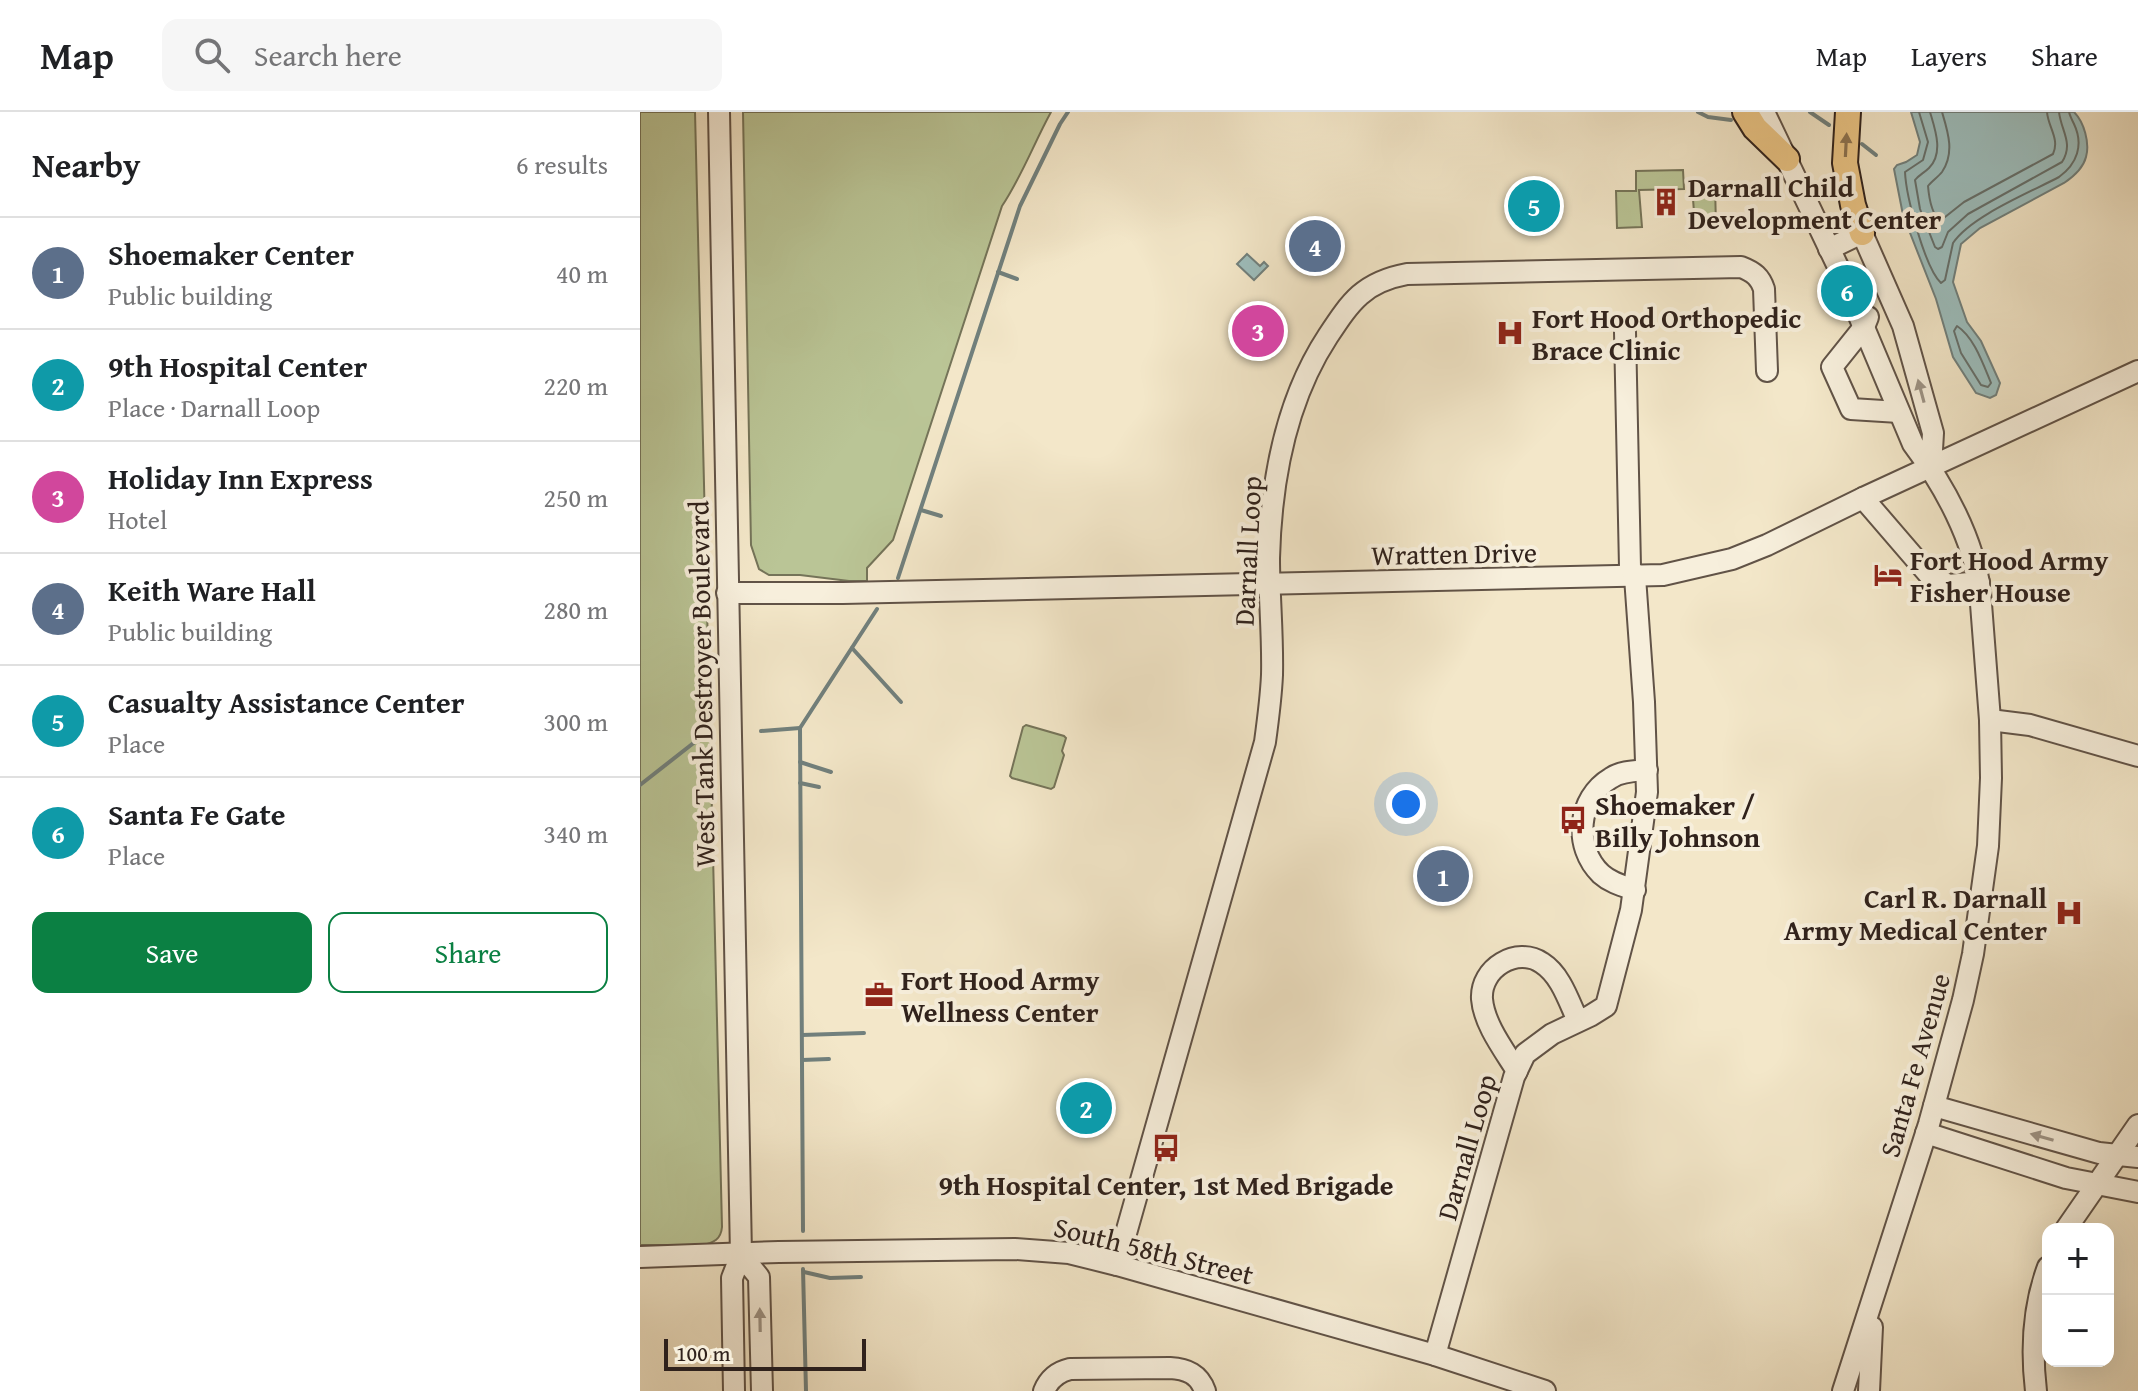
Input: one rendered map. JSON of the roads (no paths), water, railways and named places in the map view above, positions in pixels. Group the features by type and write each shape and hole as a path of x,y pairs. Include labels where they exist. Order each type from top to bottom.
{"main road":[{"path":"1745,112 1755,128 1787,159"},
{"path":"1848,112 1845,163 1862,233"}],"street":[{"name":"West Tank Destroyer Boulevard","path":"719,112 741,1255 732,1278 734,1391"},
{"name":"Santa Fe Avenue","path":"1764,112 1829,249 1913,444 1931,467 1968,543 1979,582 1990,720 1990,810 1979,919 1967,987 1926,1133 1843,1391"},
{"path":"1829,249 1862,233 1899,314 1933,433 1931,467"},
{"name":"Darnall Loop","path":"1117,1265 1265,742 1272,672 1270,533 1282,450 1307,373 1339,318 1370,285 1407,274 1741,267 1761,279 1764,289 1767,371"},
{"path":"1899,314 1864,327 1832,367 1851,409 1899,412"},
{"name":"Darnall Loop","path":"1435,1355 1517,1071 1525,1054 1552,1034 1606,1006 1633,900 1647,770 1635,577 1630,567 1625,332"},
{"name":"Wratten Drive","path":"727,593 1270,585 1663,575 1732,559 1767,545 1863,498 2137,375"},
{"path":"1863,498 1931,577 1949,585 1979,582"},
{"path":"1990,720 2030,725 2138,756"},
{"path":"1633,900 1600,873 1588,855 1581,822 1596,790 1612,777 1647,770"},
{"path":"1517,1071 1496,1035 1482,999 1483,985 1499,963 1527,957 1540,961 1551,970 1578,1021"},
{"path":"1934,1106 2099,1153 2128,1155"},
{"path":"2070,1223 2097,1183 2128,1155 2138,1125"},
{"path":"1926,1133 2066,1178 2138,1192"},
{"name":"South 58th Street","path":"640,1257 1015,1249 1069,1253 1435,1355 1545,1391"},
{"name":"West Tank Destroyer Boulevard","path":"741,1255 759,1277 762,1391"},
{"path":"2036,1391 2033,1356 2042,1290"},
{"path":"1869,1391 1875,1293"},
{"path":"1044,1391 1060,1371 1070,1369 1170,1368 1191,1373 1199,1379 1205,1391"}],"water":[{"path":"1911,112 2074,112 2085,133 2086,157 2074,175 1980,228 1961,244 1953,282 1967,322 1981,341 2000,383 1996,395 1990,398 1976,393 1953,357 1936,299 1903,215 1894,169 1917,155 1920,142"},
{"path":"1247,254 1260,266 1264,262 1268,266 1254,280 1237,264"}],"waterway":[{"path":"898,578 1020,206 1068,112"},
{"path":"1698,112 1708,117 1731,120"},
{"path":"1810,112 1829,125"},
{"path":"1862,144 1876,155"},
{"path":"998,272 1017,279"},
{"path":"921,510 941,516"},
{"path":"803,1231 800,728 877,609"},
{"path":"852,648 901,702"},
{"path":"761,731 800,728"},
{"path":"640,785 705,734"},
{"path":"800,762 831,772"},
{"path":"800,783 819,787"},
{"path":"802,1035 864,1033"},
{"path":"802,1060 829,1059"},
{"path":"803,1269 806,1391"},
{"path":"804,1272 830,1278 861,1277"}],"place":[{"name":"Darnall Child Development Center","path":"1666,202"},
{"name":"Casualty Assistance Center","path":"1534,206"},
{"name":"Keith Ware Hall","path":"1315,246"},
{"name":"Santa Fe Gate","path":"1847,291"},
{"name":"Holiday Inn Express","path":"1258,331"},
{"name":"Fort Hood Orthopedic Brace Clinic","path":"1510,333"},
{"name":"Fort Hood Army Fisher House","path":"1888,575"},
{"name":"Shoemaker / Billy Johnson","path":"1573,820"},
{"name":"Shoemaker Center","path":"1443,876"},
{"name":"Carl R. Darnall Army Medical Center","path":"2069,913"},
{"name":"Fort Hood Army Wellness Center","path":"879,995"},
{"name":"9th Hospital Center","path":"1086,1108"},
{"name":"9th Hospital Center, 1st Med Brigade","path":"1166,1148"}]}
